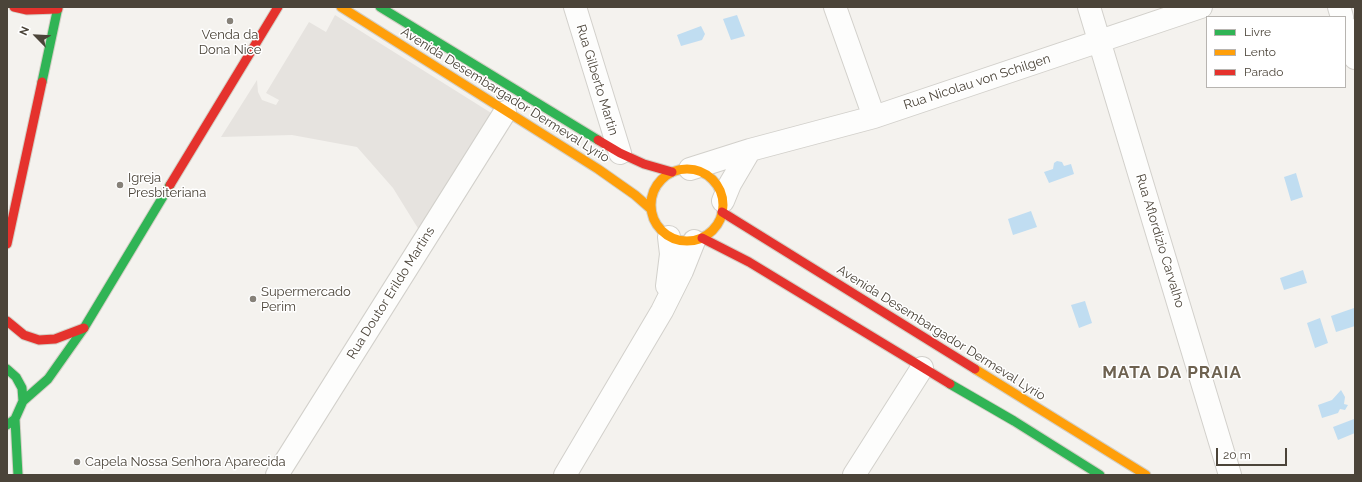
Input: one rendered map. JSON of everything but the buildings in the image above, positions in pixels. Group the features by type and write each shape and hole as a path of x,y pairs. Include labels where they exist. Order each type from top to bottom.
{"street":[{"path":"7,244 58,8 27,10 14,7"},
{"path":"23,401 48,379 84,328 278,7"},
{"name":"Avenida Desembargador Dermeval Lyrio","path":"341,7 505,112 603,172 651,209"},
{"name":"Avenida Desembargador Dermeval Lyrio","path":"380,7 620,153 644,164 681,171"},
{"name":"Rua Gilberto Martin","path":"575,7 620,153"},
{"path":"835,7 874,117"},
{"name":"Rua Aflordizio Carvalho","path":"1089,7 1230,475"},
{"name":"Rua Nicolau von Schilgen","path":"681,171 750,150 874,117 1201,7"},
{"path":"27,10 37,18"},
{"path":"45,26 51,36"},
{"path":"1346,29 1355,58"},
{"name":"Rua Doutor Erildo Martins","path":"277,475 505,112"},
{"path":"723,207 719,189 712,179 702,172 681,171 663,178 656,187 652,198 651,209 654,220 660,230 669,237 681,241 698,240 711,232 718,223 723,207 730,184 750,150"},
{"name":"Avenida Desembargador Dermeval Lyrio","path":"723,207 930,356 943,379 1014,421 1100,475"},
{"path":"662,311 670,270 671,254 669,237"},
{"path":"565,475 662,311 698,240"},
{"name":"Avenida Desembargador Dermeval Lyrio","path":"698,240 749,262 930,356 952,363 1146,475"},
{"path":"7,321 11,326 24,335 39,340 55,339 84,328"},
{"path":"854,475 930,356"},
{"path":"943,379 952,363"},
{"path":"7,369 16,377 22,388 23,401 20,411 15,419 7,425"},
{"path":"15,419 18,475"}],"shaded area":[{"path":"335,15 496,116 419,230 393,188 357,147 292,135 221,137 257,80 258,92 262,100 276,105 279,100 266,93 309,22 326,32"}],"water":[{"path":"737,15 745,36 731,40 723,19"},
{"path":"701,26 705,34 702,40 681,46 677,35"},
{"path":"1057,161 1062,162 1064,166 1071,164 1074,174 1049,183 1044,172 1053,169 1054,163"},
{"path":"1296,173 1303,197 1291,201 1284,177"},
{"path":"1031,211 1037,227 1013,235 1008,219"},
{"path":"1303,270 1307,283 1284,290 1280,278"},
{"path":"1085,301 1092,323 1079,328 1071,305"},
{"path":"1354,308 1355,326 1336,332 1331,316"},
{"path":"1320,318 1328,343 1315,348 1307,323"},
{"path":"1341,390 1345,397 1344,404 1348,405 1345,410 1340,409 1338,413 1322,418 1318,405 1332,400"},
{"path":"1354,419 1355,433 1338,440 1333,427"}],"traffic: fast":[{"path":"42,82 58,7"},
{"path":"380,7 598,140"},
{"path":"23,401 48,379 84,328 170,185"},
{"path":"7,369 16,377 22,388 23,401 15,419 7,425"},
{"path":"950,384 1014,421 1100,475"},
{"path":"15,419 18,475"}],"traffic: slow":[{"path":"341,7 598,169 635,195 651,209"},
{"path":"687,169 707,175 717,185 723,205 717,225 707,235 687,241 667,235 657,225 651,205 657,185 667,175 687,169"},
{"path":"975,369 1146,475"}],"traffic: jam":[{"path":"14,7 27,10 58,9"},
{"path":"170,185 278,7"},
{"path":"7,244 42,82"},
{"path":"598,140 620,153 644,164 672,172"},
{"path":"722,212 975,369"},
{"path":"702,238 749,262 950,384"},
{"path":"7,321 24,335 39,340 55,339 84,328"}],"place":[{"name":"Venda da Dona Nice","path":"230,21"},
{"name":"Igreja Presbiteriana","path":"120,185"},
{"name":"Supermercado Perim","path":"253,299"},
{"name":"Capela Nossa Senhora Aparecida","path":"77,462"}],"district":[{"name":"MATA DA PRAIA","path":"1172,373"}]}
